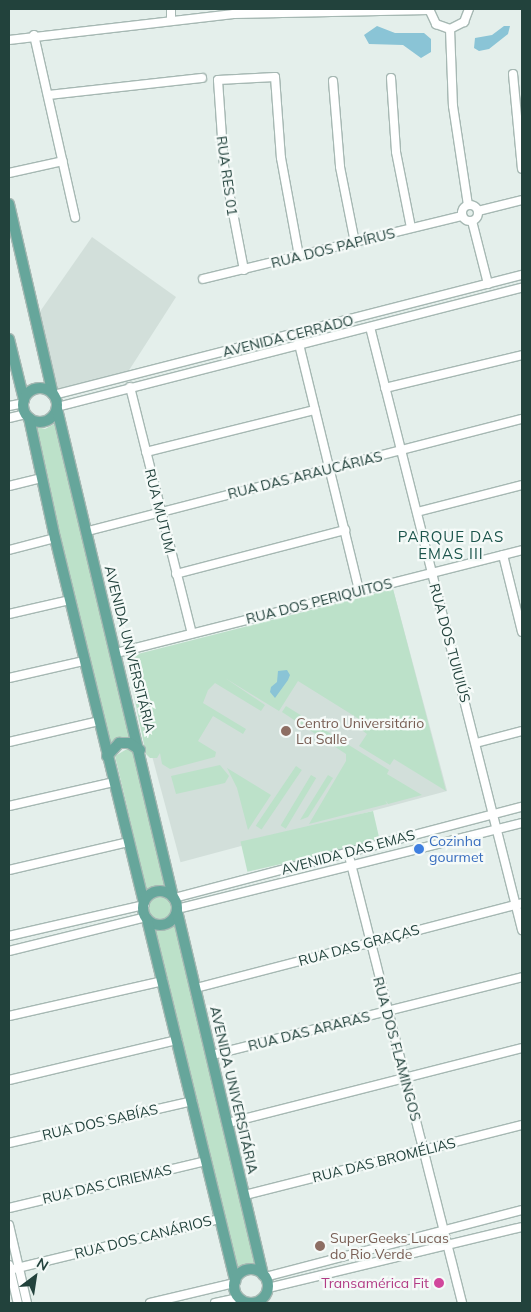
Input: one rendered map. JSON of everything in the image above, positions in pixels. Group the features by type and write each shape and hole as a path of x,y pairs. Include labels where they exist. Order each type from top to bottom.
{"main road":[{"path":"9,204 57,408 53,417 44,422 28,416"},
{"path":"9,339 84,661 240,1300 255,1302 262,1298 267,1289"},
{"path":"24,401 37,389 53,394"},
{"name":"AVENIDA UNIVERSITÁRIA","path":"57,408 140,750 173,897"},
{"path":"107,756 120,743 129,743 140,750"},
{"path":"144,904 156,891 173,897 177,910 173,919 163,924 147,918"},
{"name":"AVENIDA UNIVERSITÁRIA","path":"177,910 264,1276"},
{"path":"235,1282 242,1272 249,1270 264,1276 270,1303"}],"street":[{"path":"170,9 171,21"},
{"path":"9,40 34,35 234,14 382,9 429,9 436,24 450,28 464,22 469,9"},
{"path":"450,28 453,106 468,205"},
{"path":"34,35 76,217"},
{"path":"513,74 522,169"},
{"name":"RUA RES 01","path":"244,270 224,166 218,80 275,77 281,158 300,256"},
{"path":"48,95 202,78"},
{"path":"391,78 396,152 411,228"},
{"path":"333,81 340,167 356,242"},
{"path":"9,173 63,161"},
{"path":"488,284 472,221 478,212 522,200"},
{"path":"472,221 462,216 463,209 468,205 474,206 478,212"},
{"name":"RUA DOS PAPÍRUS","path":"202,279 462,216"},
{"name":"AVENIDA CERRADO","path":"53,394 296,334 522,275"},
{"name":"AVENIDA CERRADO","path":"57,408 130,387 522,288"},
{"name":"RUA DOS TUIUIÚS","path":"370,327 494,814 520,903 522,930"},
{"path":"296,334 331,469 359,591"},
{"path":"385,388 522,355"},
{"name":"RUA MUTUM","path":"130,387 192,633"},
{"path":"9,406 24,401"},
{"path":"146,452 316,410"},
{"path":"9,418 28,416"},
{"name":"RUA DAS ARAUCÁRIAS","path":"88,531 522,419"},
{"path":"9,486 41,478"},
{"path":"417,512 522,485"},
{"path":"176,574 345,530"},
{"path":"9,550 55,538"},
{"name":"RUA DOS PERIQUITOS","path":"116,653 522,550"},
{"path":"503,555 522,632"},
{"path":"9,614 70,600"},
{"path":"9,678 84,661"},
{"path":"9,742 99,721"},
{"path":"476,743 522,731"},
{"path":"9,806 114,782"},
{"name":"AVENIDA DAS EMAS","path":"173,897 522,807"},
{"name":"AVENIDA DAS EMAS","path":"177,910 522,823"},
{"path":"9,870 128,842"},
{"name":"RUA DOS FLAMINGOS","path":"348,852 368,942 406,1078 442,1230 462,1303"},
{"name":"RUA DAS GRAÇAS","path":"196,988 520,903"},
{"path":"9,936 144,904"},
{"path":"9,950 147,918"},
{"name":"RUA DAS ARARAS","path":"212,1055 522,977"},
{"path":"9,1016 163,981"},
{"path":"9,1080 177,1040"},
{"path":"228,1123 522,1048"},
{"name":"RUA DOS SABÍAS","path":"9,1143 192,1101"},
{"name":"RUA DAS BROMÉLIAS","path":"245,1195 522,1125"},
{"name":"RUA DAS CIRIEMAS","path":"9,1208 206,1161"},
{"path":"264,1276 522,1210"},
{"name":"RUA DOS CANÁRIOS","path":"9,1268 19,1268 220,1219"},
{"path":"9,1225 27,1303"},
{"path":"267,1289 522,1227"},
{"path":"9,1268 18,1303"},
{"path":"150,1303 235,1282"},
{"path":"215,1303 240,1300"}],"shaded area":[{"path":"92,237 176,297 126,375 59,392 39,313"},
{"name":"Centro Universitário La Salle","path":"393,589 447,791 180,862 126,660"}],"green space":[{"path":"56,423 134,742 111,746 34,426 45,429"},
{"path":"393,589 446,791 394,759 390,765 359,746 367,734 363,731 367,724 298,681 279,711 225,678 265,705 261,711 215,683 208,690 203,703 246,729 243,734 213,716 198,741 216,752 215,757 170,769 162,764 160,753 157,758 150,758 146,754 126,657"},
{"path":"286,706 389,770 387,774 422,795 388,804 385,800 387,804 309,824 346,761 346,754 282,712"},
{"path":"127,749 133,752 168,887 160,886 147,892 115,756"},
{"path":"220,765 229,776 225,783 176,794 171,776"},
{"path":"296,766 302,770 262,830 256,826"},
{"path":"227,768 271,795 248,830 237,788"},
{"path":"311,775 316,778 286,829 281,826"},
{"path":"328,775 333,778 308,817 300,820"},
{"path":"373,811 380,841 247,872 240,842"},
{"path":"156,897 164,897 171,904 171,912 164,919 156,919 149,912 149,904"},
{"path":"176,924 259,1267 248,1267 236,1273 155,931 170,929"}],"water":[{"path":"377,26 395,33 424,33 431,39 431,52 421,58 403,45 369,44 364,35"},
{"path":"504,26 510,26 508,34 489,49 479,51 474,48 475,38 492,35"},
{"path":"287,670 290,675 288,680 275,698 270,692 271,687 277,682 278,671"}],"place":[{"name":"Centro Universitário La Salle","path":"286,731"},
{"name":"Cozinha gourmet","path":"419,849"},
{"name":"SuperGeeks Lucas do Rio Verde","path":"320,1246"},
{"name":"Transamérica Fit","path":"439,1283"}],"district":[{"name":"PARQUE DAS EMAS III","path":"451,544"}]}
